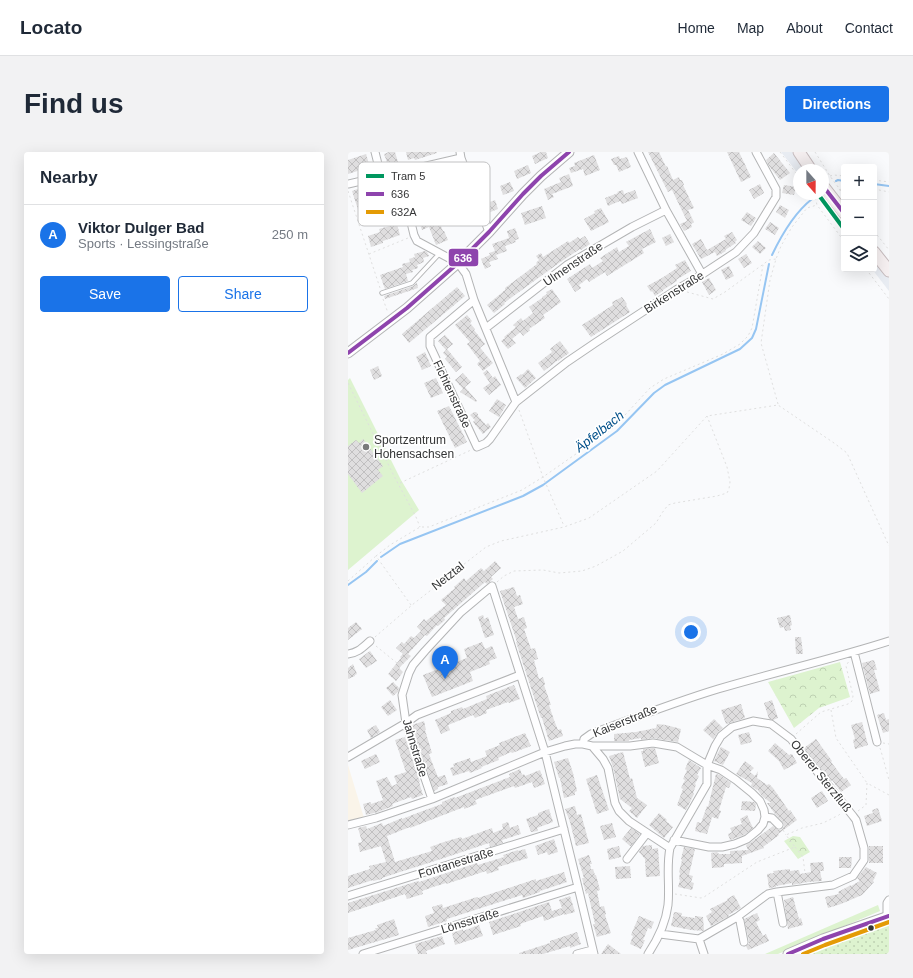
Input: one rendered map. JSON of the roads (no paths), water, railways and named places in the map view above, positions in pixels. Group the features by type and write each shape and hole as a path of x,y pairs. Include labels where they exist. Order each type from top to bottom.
{"main road":[{"path":"799,152 807,164"},
{"path":"829,194 841,209"},
{"path":"877,256 889,271"}],"street":[{"path":"375,152 378,162"},
{"path":"352,351 407,308 458,263 541,176 569,152"},
{"path":"638,152 666,210 702,274"},
{"name":"Birkenstraße","path":"516,402 567,362 736,252 754,233 776,197 776,189 756,152"},
{"path":"435,162 461,155"},
{"path":"348,184 358,182"},
{"name":"Ulmenstraße","path":"486,328 567,265 632,227 666,210"},
{"path":"412,226 417,241 458,263 466,274 474,300 516,402"},
{"path":"487,226 489,232"},
{"name":"Fichtenstraße","path":"474,300 430,337 430,346 477,447 486,443 490,439 516,402"},
{"name":"Jahnstraße","path":"432,799 406,723 402,695 413,665 461,612 492,586 520,675"},
{"path":"348,654 360,651 370,641"},
{"name":"Kaiserstraße","path":"348,826 432,799 545,752 565,746 583,744 584,739 592,734 670,704 787,669 854,652 889,641"},
{"path":"854,652 876,742"},
{"path":"348,757 417,715 520,675 545,752 593,952 578,954"},
{"name":"Oberer Sterzfluß","path":"648,954 660,934 668,904 668,863 670,848 707,784 707,765 714,746 721,736 732,728 753,721 770,724 791,739 856,820 864,848 864,860 853,876 833,885 768,894 737,917 699,939"},
{"path":"583,744 592,746 630,746 653,743 677,747 707,765 721,770 736,780 760,801 764,810 765,817 763,824 753,835 741,842 729,846 709,847 674,840"},
{"path":"592,746 604,759 608,768 618,811 629,821 670,848"},
{"path":"765,817 772,818 779,825"},
{"name":"Fontanestraße","path":"348,896 564,829"},
{"path":"627,859 647,833"},
{"name":"Lönsstraße","path":"362,954 578,887"},
{"path":"777,892 783,923"},
{"path":"788,954 888,916 887,903 889,900"},
{"path":"737,917 740,921 744,942"},
{"path":"660,934 699,939 704,954"}],"lane":[{"path":"382,293 412,283 440,253"}],"waterway":[{"name":"Äpfelbach","path":"836,181 841,180"},
{"name":"Äpfelbach","path":"877,184 889,186"},
{"name":"Äpfelbach","path":"772,255 789,224 811,200"},
{"name":"Äpfelbach","path":"381,557 400,544 523,496 543,485 617,431 654,393 665,385 740,349 752,338 756,329 769,264"},
{"name":"Äpfelbach","path":"348,585 366,572 377,561"}],"tram line":[{"name":"5","path":"822,200 841,225"}],"place":[{"name":"Sportzentrum Hohensachsen","path":"366,447"},
{"name":"Viktor Dulger Bad","path":"445,679"}]}
